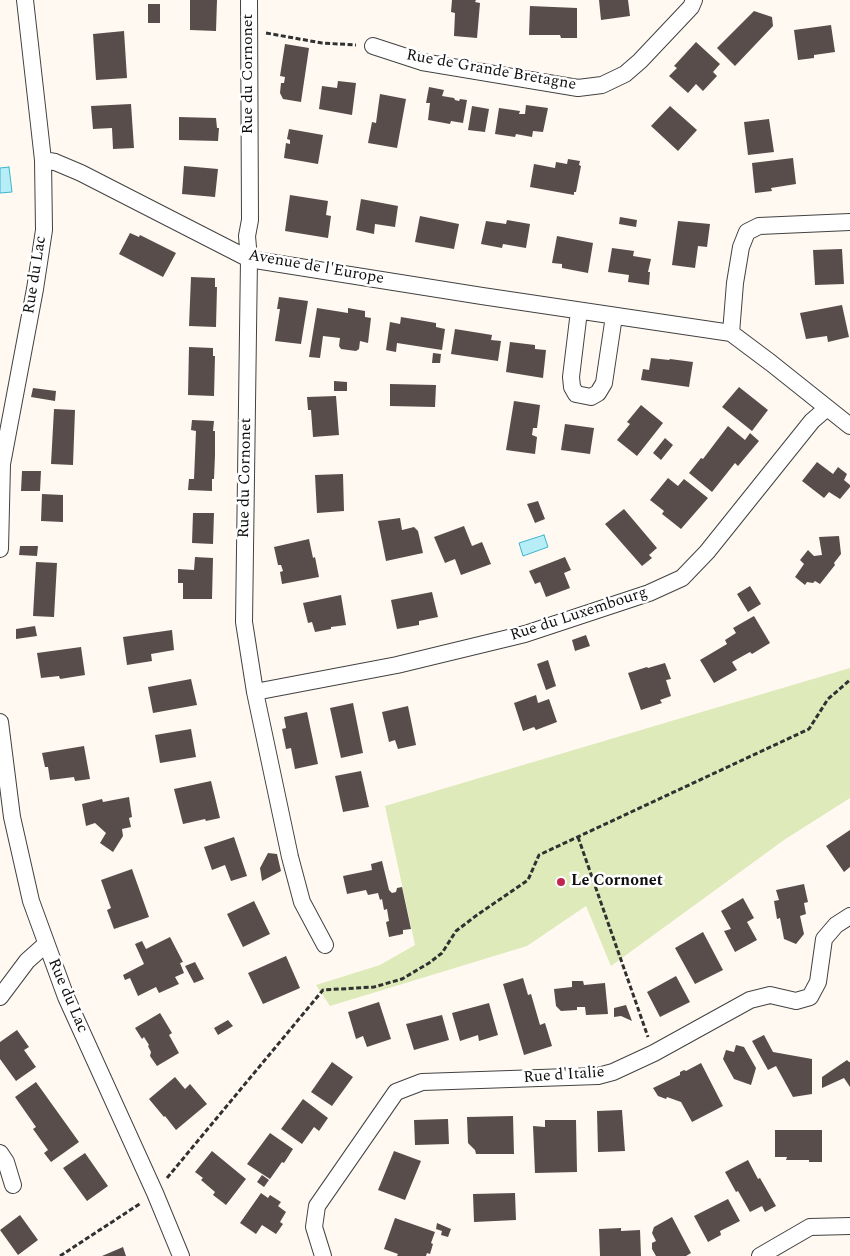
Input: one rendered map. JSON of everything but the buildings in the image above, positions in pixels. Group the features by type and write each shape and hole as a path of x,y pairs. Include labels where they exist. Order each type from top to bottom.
{"street":[{"name":"Rue du Lac","path":"0,549 2,464 35,289 44,230 43,160 25,0"},
{"name":"Rue du Cornonet","path":"249,0 250,220 247,236 249,259 244,622 255,692 290,857 302,902 325,945"},
{"name":"Rue de Grande Bretagne","path":"373,46 422,62 578,88 602,85 625,74 640,61 691,7 694,0"},
{"name":"Avenue de l'Europe","path":"43,160 55,162 81,173 249,259 731,333 850,426"},
{"path":"731,333 735,283 741,247 747,232 759,226 850,222"},
{"path":"580,311 571,377 572,387 576,394 591,397 598,393 604,384 614,316"},
{"name":"Rue du Luxembourg","path":"255,692 396,665 525,634 649,592 682,578 707,552 812,422 827,408"},
{"name":"Rue du Lac","path":"0,722 12,817 31,901 66,996 155,1193 181,1256"},
{"name":"Rue d'Italie","path":"323,1256 314,1227 317,1206 396,1092 422,1082 598,1076 613,1072 654,1053 750,1000 770,995 796,1001 810,997 818,982 824,939 836,925 850,916"},
{"path":"0,997 26,962 46,944"},
{"path":"0,1153 6,1162 13,1185"},
{"path":"760,1256 810,1227 850,1226"}],"path":[{"path":"263,33 322,43 373,46"},
{"path":"60,1256 155,1193 323,990 374,987 402,979 429,963 442,952 456,931 528,880 539,855 809,729 828,700 850,680"},
{"path":"578,837 654,1053"}],"green space":[{"path":"850,668 850,798 784,840 611,966 586,906 527,946 330,1006 316,985 380,965 415,945 385,806"}],"water":[{"path":"9,167 12,192 0,193 0,168"},
{"path":"544,535 548,547 523,556 519,543"}],"place":[{"name":"Le Cornonet","path":"561,882"}]}
